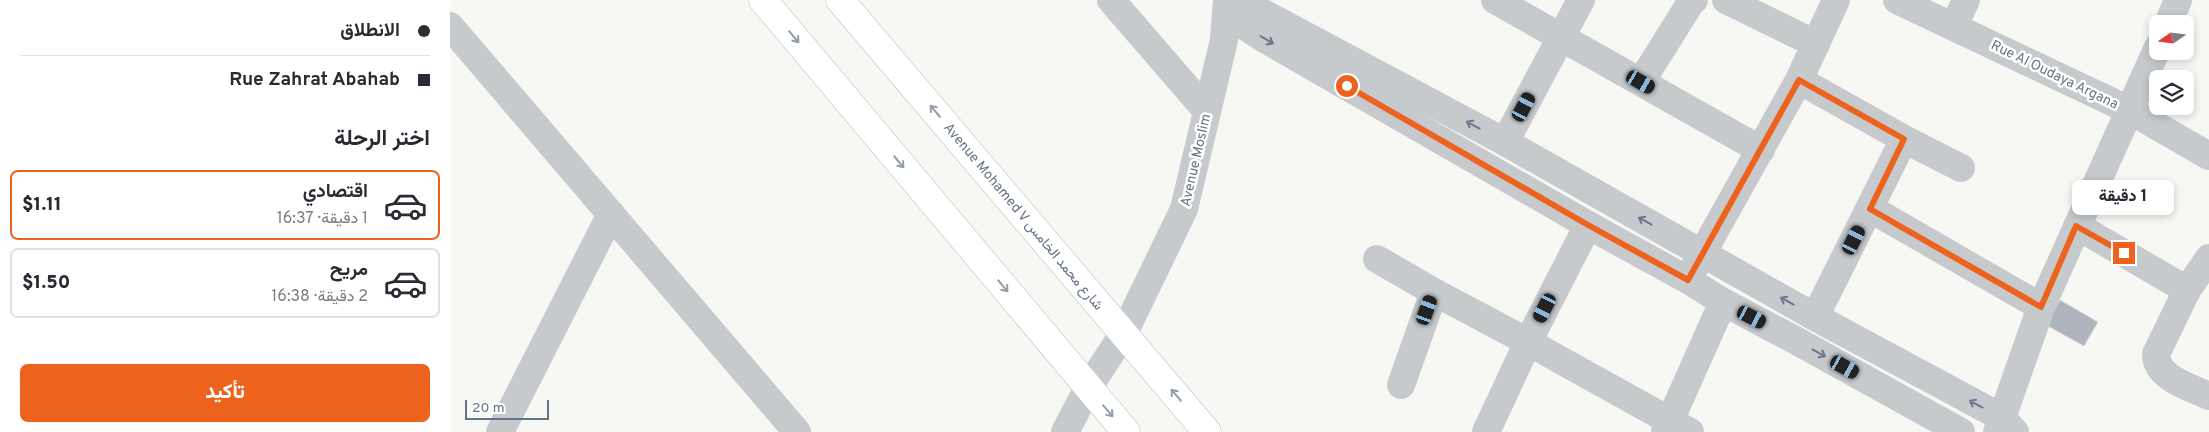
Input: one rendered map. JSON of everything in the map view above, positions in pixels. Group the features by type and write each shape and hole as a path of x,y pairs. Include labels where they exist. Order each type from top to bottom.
{"street":[{"path":"763,0 1126,432"},
{"name":"Avenue Mohamed V شارع محمد الخامس","path":"840,0 1207,432"},
{"path":"1111,0 1207,111"},
{"path":"1495,0 1761,150"},
{"path":"1505,142 1581,0"},
{"path":"1641,82 1694,0"},
{"path":"1726,0 1816,44"},
{"path":"1688,280 1799,80 1836,0"},
{"name":"Rue Al Oudaya Argana","path":"1897,0 2129,110 2209,156"},
{"path":"1954,26 1966,0"},
{"path":"2172,15 2178,0"},
{"path":"1231,5 1505,142 2004,427 2041,307 2152,60"},
{"path":"1231,5 1263,38 1588,225 1688,280 1723,302 1961,432"},
{"name":"Avenue Moslim","path":"1065,432 1088,388 1124,333 1184,209 1231,5"},
{"path":"450,26 797,432"},
{"path":"1799,80 1904,139 1961,168"},
{"path":"1814,317 1904,139"},
{"path":"1870,209 2041,307"},
{"path":"500,432 611,214"},
{"path":"1486,432 1528,342 1588,225"},
{"path":"2076,226 2187,290"},
{"path":"2209,258 2187,290 2156,354 2156,363 2163,373 2209,396"},
{"path":"1377,259 1528,342 1675,428 1723,302"},
{"path":"1400,384 1434,292"}],"building":[{"path":"2060,300 2098,322 2084,346 2046,325"}],"route":[{"path":"1347,86 1588,225 1688,280 1799,80 1904,139 1870,209 2041,307 2076,226 2124,253"}]}
